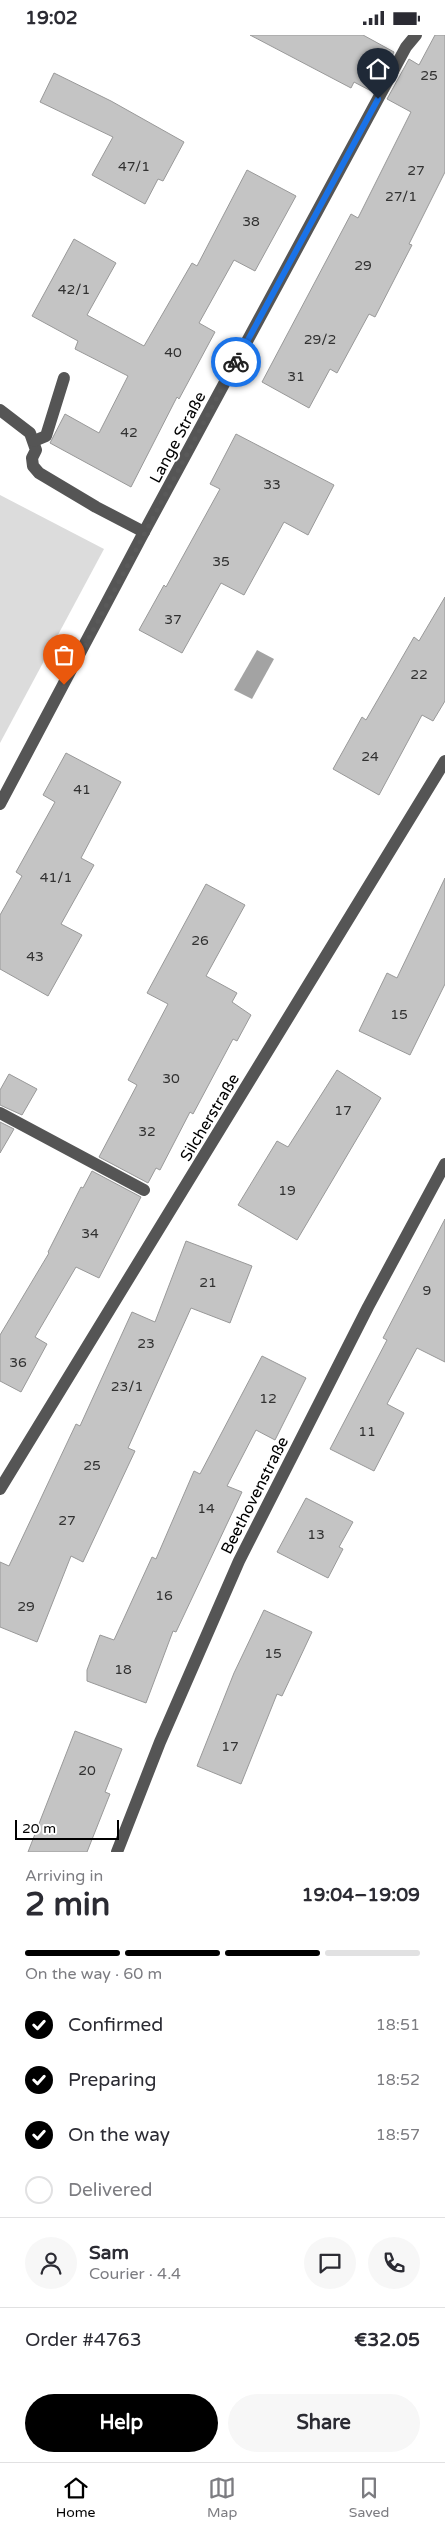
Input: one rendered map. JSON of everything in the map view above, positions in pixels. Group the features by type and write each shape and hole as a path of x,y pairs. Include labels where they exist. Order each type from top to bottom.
{"street":[{"name":"Lange Straße","path":"0,804 144,532 401,56 416,35"},
{"path":"34,441 46,436 64,378"},
{"path":"0,410 30,433 36,450 32,458 33,466 38,473 96,507 144,532"},
{"name":"Silcherstraße","path":"0,1489 445,761"},
{"path":"0,1113 144,1190"},
{"name":"Beethovenstraße","path":"117,1852 160,1742 239,1561 368,1307 445,1164"}],"shaded area":[{"path":"0,495 104,549 0,743"},
{"path":"257,650 274,659 252,699 234,690"}],"building":[{"path":"250,35 363,35 394,52 373,92 354,82 351,88"},
{"path":"435,35 445,35 445,172 409,244 412,245 375,317 369,314 337,373 330,369 309,408 262,382 351,214 358,218 411,112 387,99 409,59 419,65"},
{"path":"54,73 111,101 184,142 163,181 158,179 145,204 92,175 113,137 40,102"},
{"path":"247,170 296,196 255,271 234,260 199,323 215,332 179,399 177,397 131,487 50,443 65,414 99,433 128,376 75,349 78,341 32,316 74,239 116,263 87,315 144,346 192,263 197,266"},
{"path":"236,434 334,485 308,535 284,522 244,595 221,583 182,653 139,630 164,585 166,587 220,489 210,484"},
{"path":"445,597 445,701 433,721 422,715 379,795 333,769 362,717 366,720 414,637 419,641"},
{"path":"66,753 121,782 81,858 94,865 61,924 82,935 48,996 0,969 0,915 22,876 16,872 55,802 43,795"},
{"path":"445,878 445,984 410,1055 359,1031 387,973 397,978"},
{"path":"206,884 245,905 206,976 237,993 232,1002 251,1015 237,1041 233,1039 193,1114 190,1112 160,1170 156,1168 148,1183 99,1157 137,1085 128,1080 168,1004 147,993"},
{"path":"337,1070 381,1098 297,1240 238,1205 277,1141 288,1147"},
{"path":"9,1074 37,1089 22,1115 0,1105 0,1090"},
{"path":"0,1122 14,1129 0,1153"},
{"path":"92,1171 141,1197 99,1278 76,1267 35,1337 47,1344 21,1392 0,1381 0,1335 49,1253 81,1187 83,1188"},
{"path":"445,1219 445,1362 417,1348 387,1404 404,1413 374,1471 330,1449 387,1340 383,1338"},
{"path":"186,1241 252,1266 230,1323 191,1308 128,1448 135,1451 83,1562 71,1556 37,1642 0,1627 0,1562 9,1566 76,1424 80,1426 132,1312 155,1322"},
{"path":"262,1356 306,1378 275,1440 256,1430 227,1486 242,1492 176,1632 173,1631 146,1703 87,1681 87,1670 100,1635 114,1640 152,1557 156,1559 194,1471 200,1474"},
{"path":"306,1498 353,1522 339,1547 343,1549 328,1578 277,1552"},
{"path":"264,1610 312,1632 282,1696 277,1694 241,1784 197,1766 234,1673"},
{"path":"75,1731 122,1749 105,1792 110,1794 87,1852 28,1852"}],"way so far":[{"path":"64,685 236,362"}],"route":[{"path":"236,362 378,99"}]}
